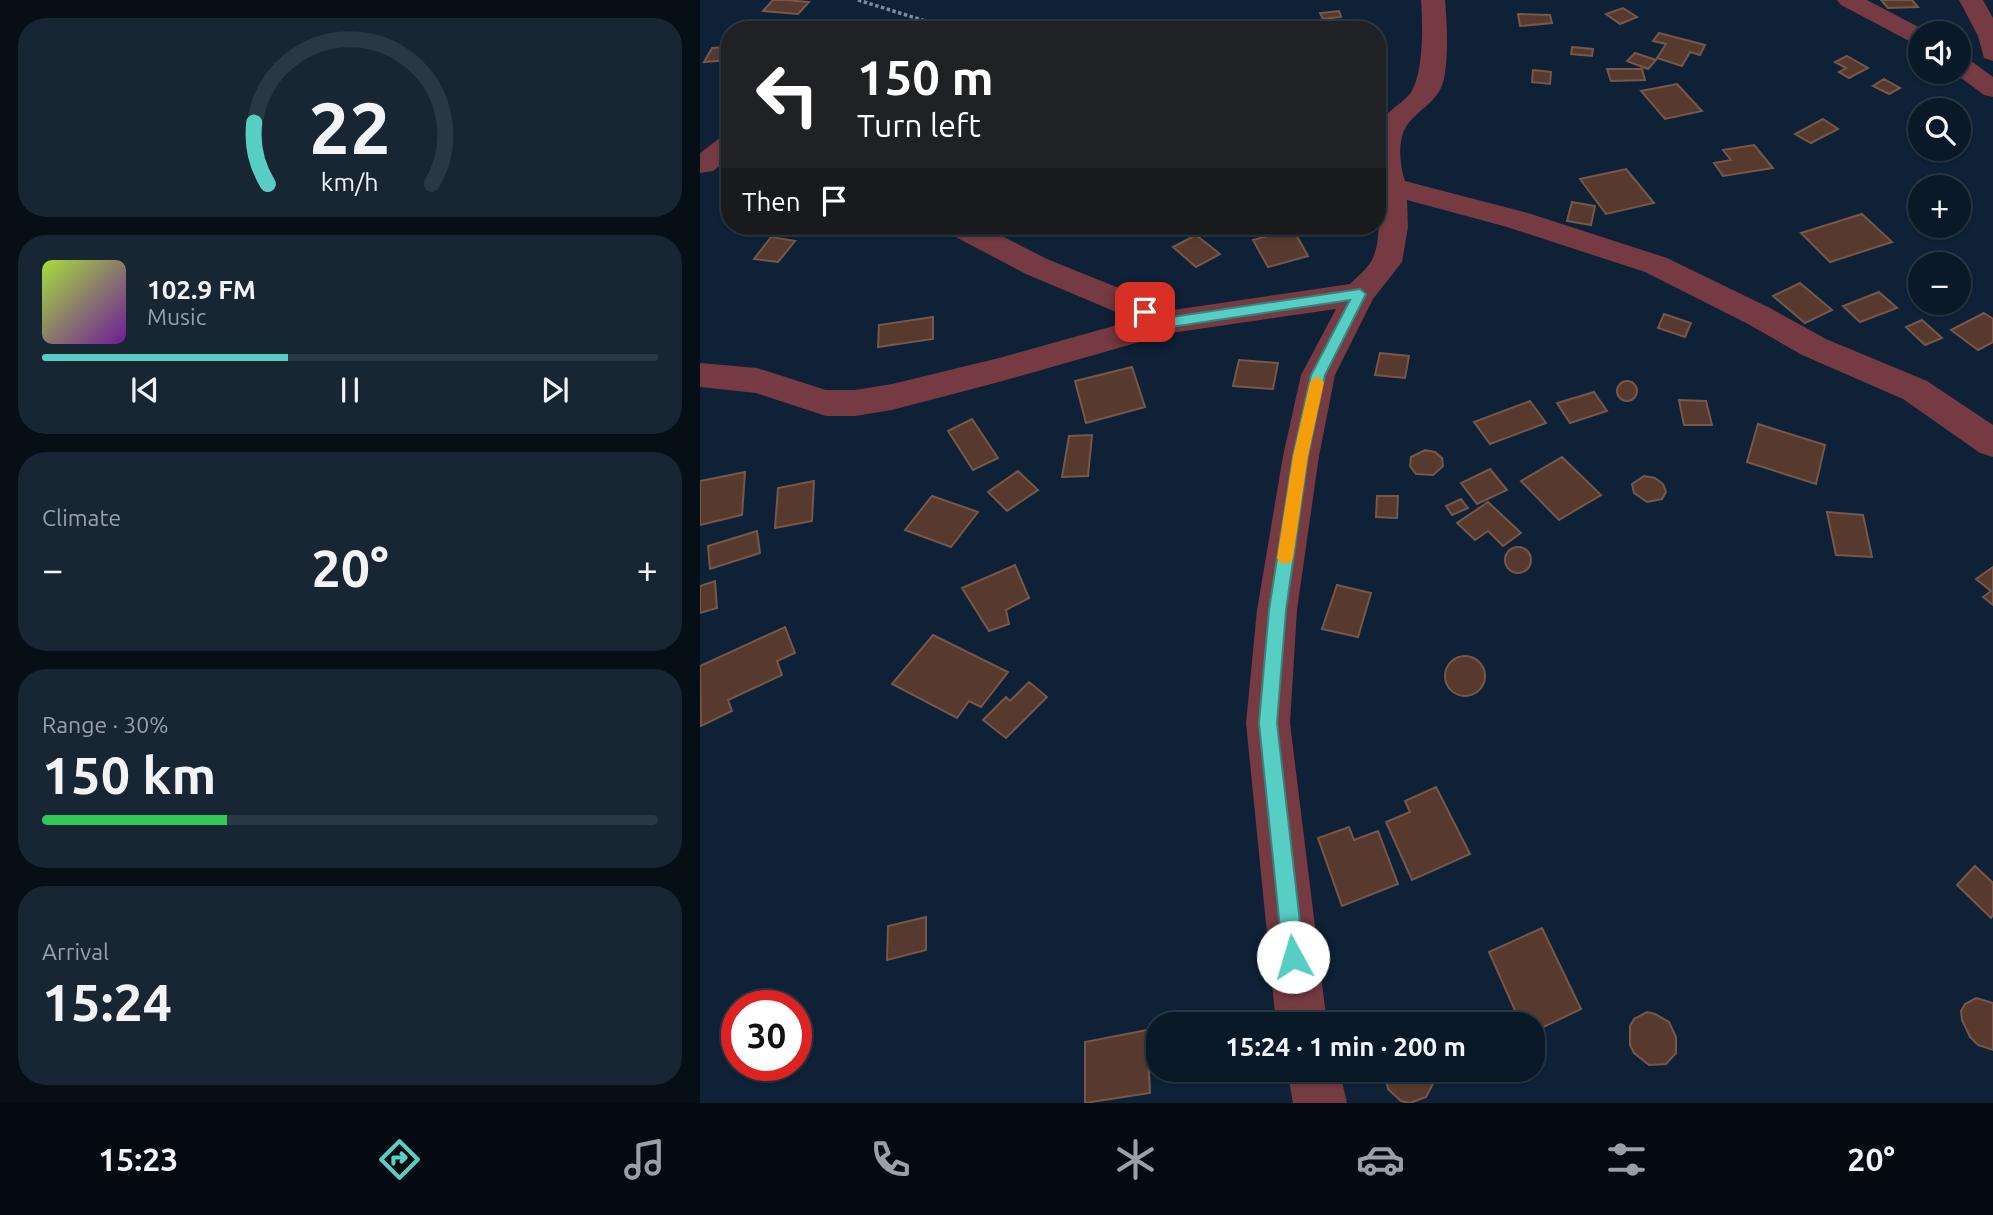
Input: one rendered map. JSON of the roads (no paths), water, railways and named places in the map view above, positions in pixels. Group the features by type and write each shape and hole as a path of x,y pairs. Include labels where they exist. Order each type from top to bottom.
{"street":[{"path":"1386,156 1390,131 1400,115 1418,101 1430,83 1435,21 1433,0"},
{"path":"1849,0 1908,31"},
{"path":"1971,0 1990,36 1993,53"},
{"path":"1971,73 1993,89"},
{"path":"1386,110 1418,101"},
{"path":"1299,1012 1268,723 1277,610 1301,456 1318,375 1360,294 1387,262 1393,227 1392,187 1386,166"},
{"path":"1392,187 1517,220 1656,265 1759,316 1814,347 1914,390 1993,443"},
{"path":"974,235 1069,281 1171,322"},
{"path":"700,375 757,381 826,403 855,403 892,397 999,370 1171,322 1360,294"},
{"path":"1316,1082 1320,1103"}]}
